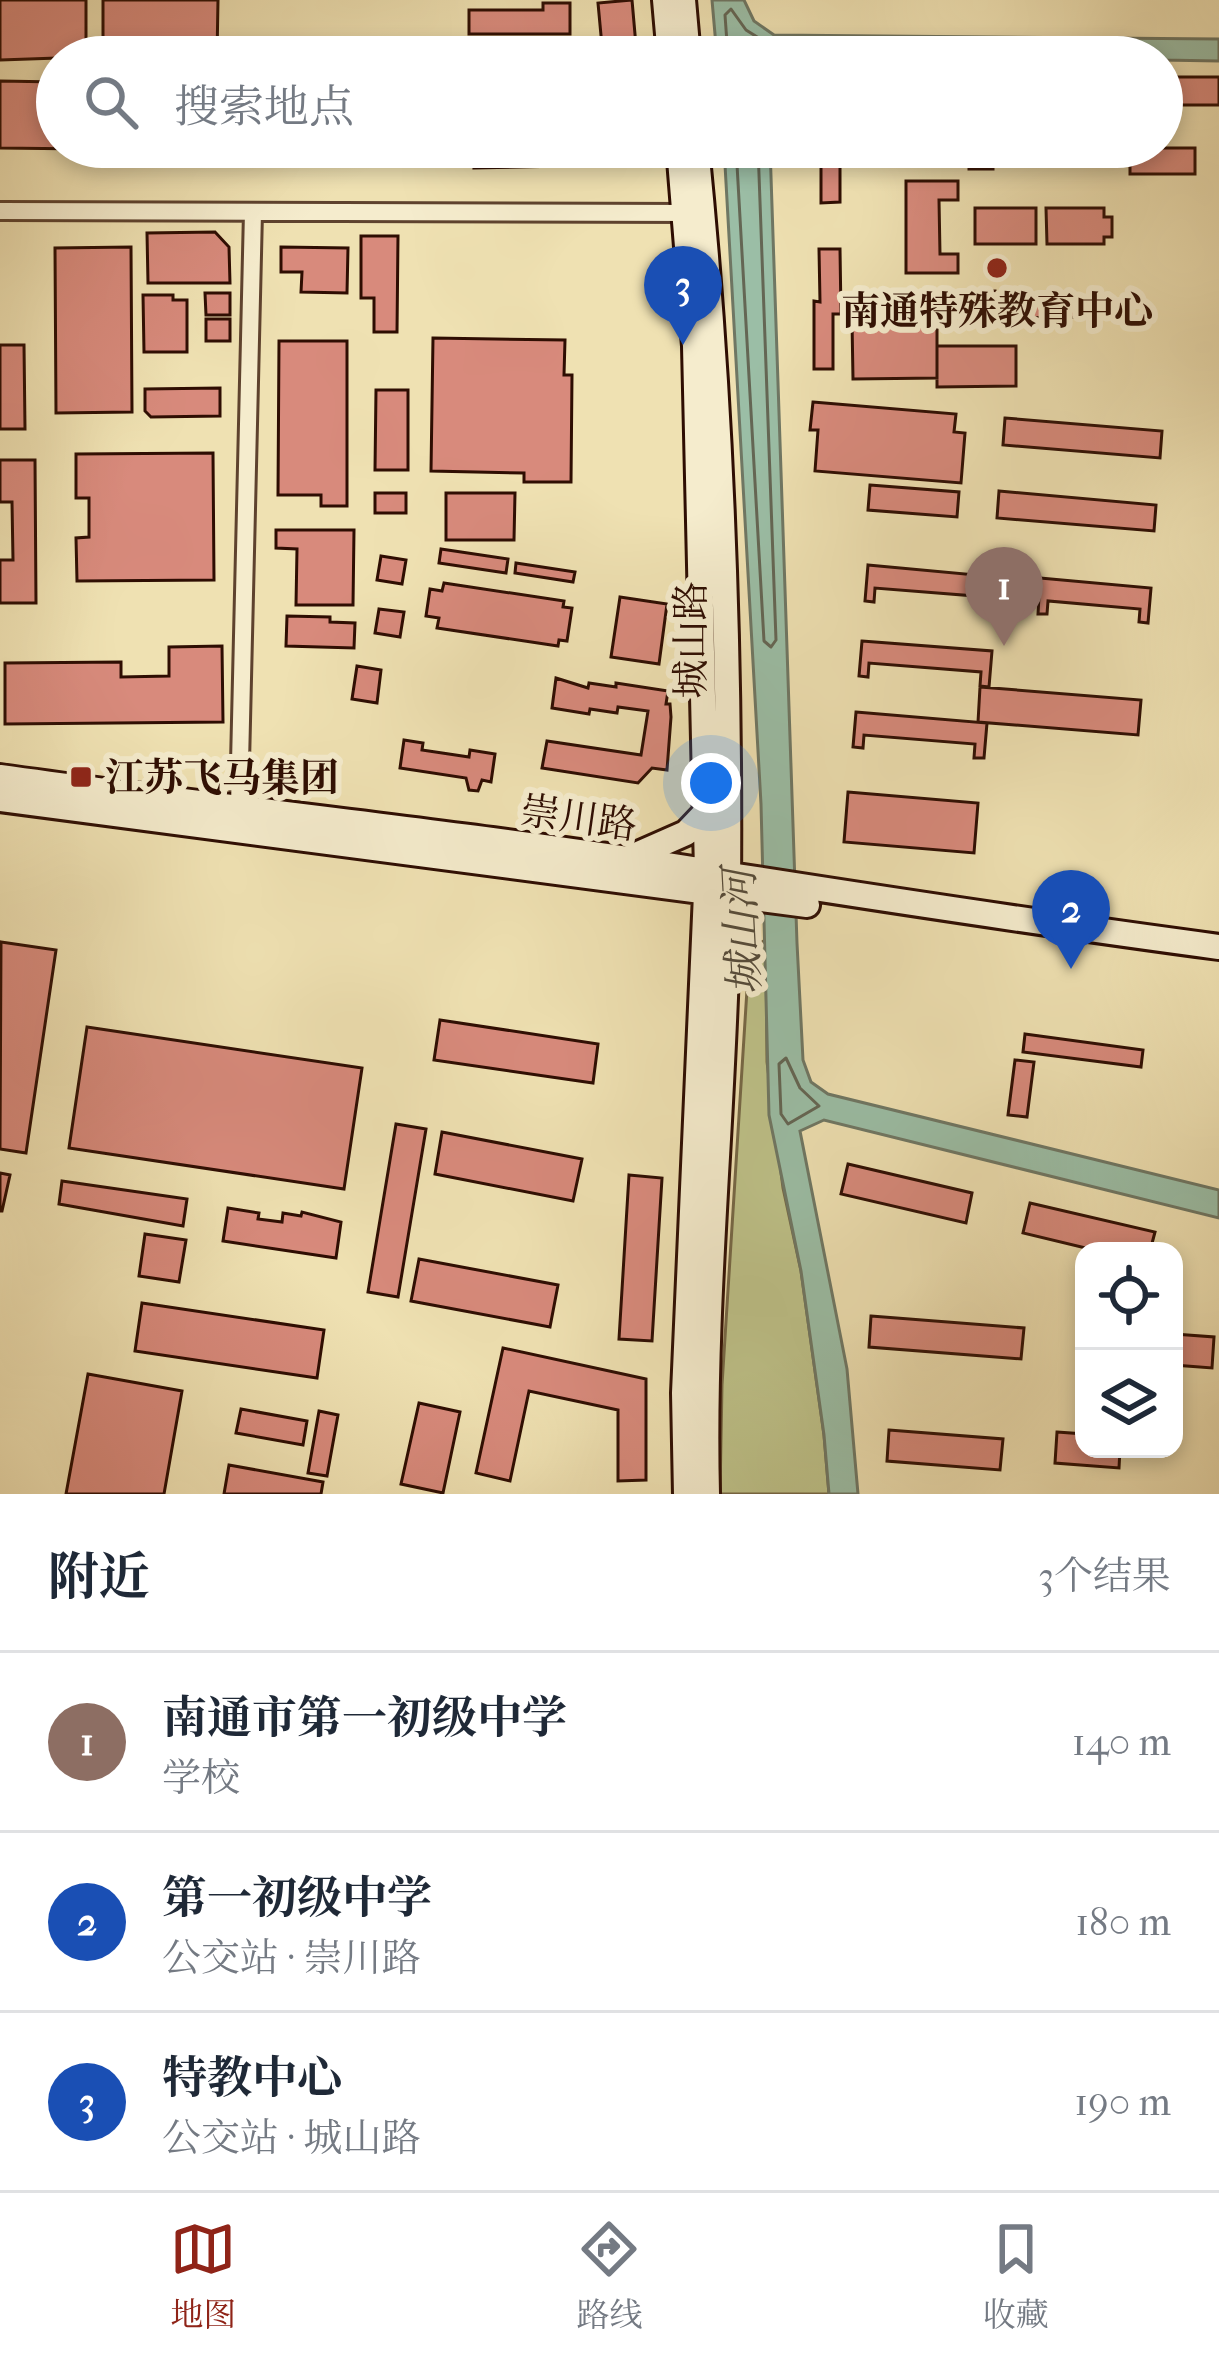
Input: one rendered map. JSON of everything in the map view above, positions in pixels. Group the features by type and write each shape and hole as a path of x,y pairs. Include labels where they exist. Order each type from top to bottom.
{"main road":[{"path":"665,0 668,36"},
{"path":"683,0 686,36"},
{"name":"城山路","path":"684,168 694,213 725,525 727,885 705,1394 707,1494"},
{"name":"城山路","path":"686,1494 685,1393 727,885 706,812 695,168"},
{"name":"崇川路","path":"0,778 625,860 727,885"},
{"name":"崇川路","path":"0,799 727,885 1219,962"},
{"path":"625,860 686,832 706,812"},
{"name":"崇川路","path":"811,898 1219,947"}],"street":[{"path":"0,211 694,213"},
{"path":"239,806 253,212"}],"shaded area":[{"path":"766,940 767,1062 783,1188 801,1271 829,1494 720,1494 722,1385 749,958 757,944"}],"water":[{"path":"712,0 744,0 754,21 774,35 885,36 715,36"},
{"path":"1183,39 1219,39 1219,61 1183,60"},
{"path":"725,168 771,168 797,943 803,1060 811,1082 828,1094 1219,1190 1219,1218 824,1120 800,1131 847,1369 858,1494 829,1494 801,1271 769,1115 761,804"}],"building":[{"path":"0,0 86,0 86,36 36,36 36,59 0,60"},
{"path":"103,0 218,0 217,36 103,36"},
{"path":"632,0 635,36 601,36 598,3"},
{"path":"543,3 570,3 570,34 469,34 469,10 543,10"},
{"path":"1183,77 1219,77 1219,105 1183,105"},
{"path":"0,81 36,82 36,148 0,148"},
{"path":"1183,148 1195,148 1195,174 1130,174 1130,168 1183,168"},
{"path":"821,168 840,168 840,202 821,203"},
{"path":"906,181 958,181 958,200 939,200 940,254 958,254 958,273 906,273"},
{"path":"975,208 1036,208 1036,244 975,244"},
{"path":"1046,208 1104,208 1104,217 1112,217 1112,237 1104,237 1104,244 1047,244"},
{"path":"215,232 229,247 230,283 148,283 147,233"},
{"path":"361,236 398,236 397,332 374,332 374,298 361,298"},
{"path":"131,247 132,412 56,413 55,248"},
{"path":"281,247 348,248 347,293 301,292 302,272 281,272"},
{"path":"819,249 840,249 841,314 833,314 833,369 814,369"},
{"path":"969,291 995,291 995,296 1107,296 1107,317 984,318 984,312 969,313"},
{"path":"205,293 230,293 230,315 206,315"},
{"path":"143,295 187,300 187,352 144,352"},
{"path":"206,319 230,319 230,341 206,341"},
{"path":"937,320 937,378 853,379 852,321"},
{"path":"433,338 565,340 564,375 572,375 571,482 524,482 524,473 431,471"},
{"path":"279,341 347,341 347,506 321,506 321,495 278,495"},
{"path":"0,345 24,345 25,429 0,429"},
{"path":"937,346 1016,346 1016,386 937,387"},
{"path":"220,388 220,416 151,417 145,411 145,389"},
{"path":"376,390 408,390 408,470 375,470"},
{"path":"813,402 956,414 954,432 965,433 961,483 815,471 818,430 810,430"},
{"path":"1005,418 1162,431 1160,458 1003,445"},
{"path":"213,453 214,580 77,581 76,538 89,537 89,498 76,498 76,454"},
{"path":"0,460 35,460 36,603 0,603 0,560 13,560 12,502 0,502"},
{"path":"870,485 959,492 957,517 868,510"},
{"path":"999,491 1156,505 1154,531 997,518"},
{"path":"375,493 406,493 406,513 375,513"},
{"path":"446,493 515,493 514,540 446,540"},
{"path":"276,530 354,530 353,605 296,605 297,549 276,548"},
{"path":"441,549 508,559 506,573 439,563"},
{"path":"381,556 406,560 402,584 377,580"},
{"path":"516,563 575,572 573,582 515,573"},
{"path":"868,565 998,577 995,612 986,611 987,597 875,588 874,602 865,601"},
{"path":"1040,578 1151,588 1148,623 1139,622 1140,609 1048,601 1047,614 1038,614"},
{"path":"444,583 564,601 563,607 572,608 567,641 559,640 558,646 437,628 439,618 426,616 430,589 442,591"},
{"path":"620,597 667,604 659,664 611,657"},
{"path":"379,609 404,612 400,637 375,633"},
{"path":"287,616 355,623 354,648 286,646"},
{"path":"862,641 992,651 989,687 980,686 981,672 869,663 868,677 859,676"},
{"path":"222,646 223,722 5,724 5,663 121,662 121,677 169,676 169,647"},
{"path":"357,666 381,670 377,703 352,699"},
{"path":"556,678 588,688 589,683 616,687 616,683 668,691 667,770 652,768 638,783 542,768 547,741 641,755 648,711 618,707 617,713 590,709 589,714 552,708"},
{"path":"980,687 1141,700 1138,735 978,722"},
{"path":"856,712 987,723 984,758 974,758 975,744 864,735 863,748 853,747"},
{"path":"404,740 423,743 422,750 469,757 470,750 495,754 491,782 482,780 478,791 469,790 466,778 400,768"},
{"path":"848,792 978,803 974,853 844,842"},
{"path":"1,942 56,950 26,1153 0,1149"},
{"path":"440,1020 598,1044 593,1083 434,1060"},
{"path":"87,1027 362,1068 344,1189 69,1148"},
{"path":"1025,1034 1143,1050 1141,1067 1023,1052"},
{"path":"1015,1060 1034,1062 1027,1117 1008,1115"},
{"path":"396,1124 426,1129 398,1297 368,1292"},
{"path":"442,1132 582,1159 573,1201 435,1174"},
{"path":"848,1164 972,1193 966,1223 841,1194"},
{"path":"0,1173 10,1175 2,1211 0,1211"},
{"path":"629,1175 662,1178 652,1341 619,1339"},
{"path":"62,1181 187,1199 183,1226 59,1204"},
{"path":"1030,1203 1155,1232 1152,1242 1075,1245 1023,1233"},
{"path":"228,1208 282,1222 283,1213 301,1216 302,1212 341,1222 336,1258 223,1241"},
{"path":"145,1234 186,1240 179,1282 139,1276"},
{"path":"419,1259 558,1285 550,1327 411,1301"},
{"path":"142,1303 324,1330 317,1378 135,1351"},
{"path":"871,1316 1024,1328 1021,1359 869,1347"},
{"path":"1183,1335 1214,1337 1212,1368 1183,1366"},
{"path":"503,1348 646,1379 646,1480 618,1481 618,1410 529,1391 510,1481 476,1473"},
{"path":"88,1374 182,1391 164,1494 66,1494"},
{"path":"419,1403 460,1412 443,1493 401,1484"},
{"path":"241,1409 307,1421 303,1445 236,1433"},
{"path":"319,1411 338,1415 327,1476 308,1473"},
{"path":"889,1430 1003,1439 1000,1470 887,1461"},
{"path":"1057,1432 1075,1433 1075,1458 1120,1458 1119,1468 1055,1463"},
{"path":"229,1465 323,1482 321,1494 224,1494"}],"place":[{"name":"南通特殊教育中心","path":"997,268"},
{"name":"特教中心","path":"683,345"},
{"name":"南通市第一初级中学","path":"1004,646"},
{"name":"江苏飞马集团","path":"81,777"},
{"name":"第一初级中学","path":"1071,969"}],"water label":[{"name":"城山河","path":"741,932"}]}
